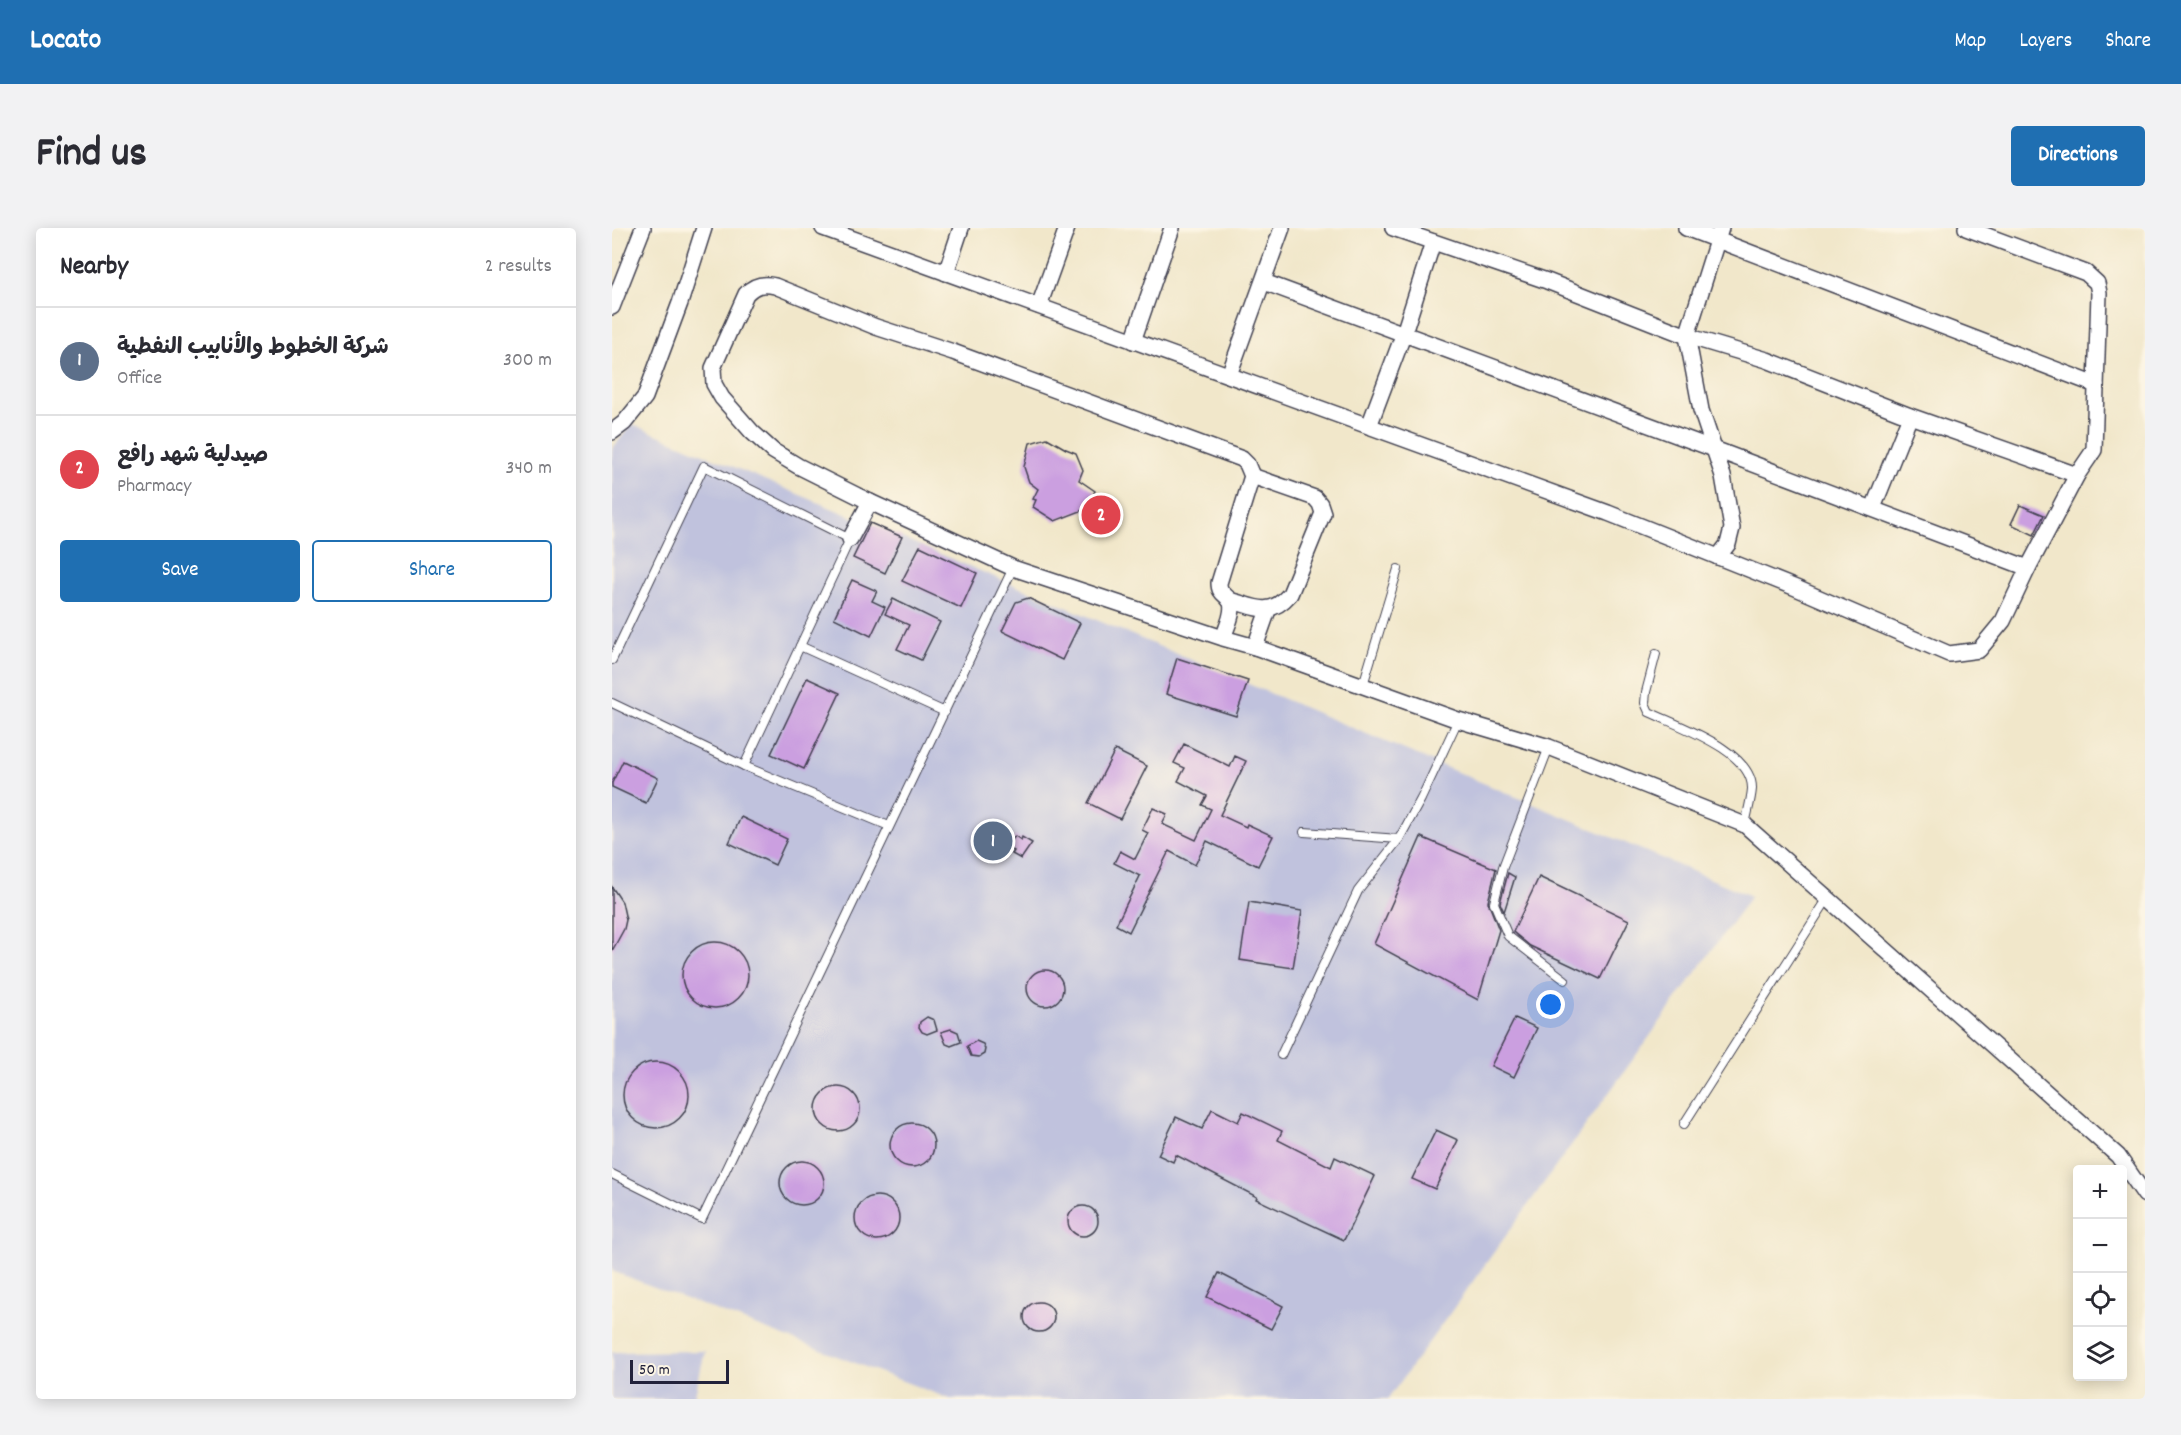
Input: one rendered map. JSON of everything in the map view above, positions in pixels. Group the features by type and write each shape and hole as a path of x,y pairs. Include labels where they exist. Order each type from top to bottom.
{"street":[{"path":"612,307 643,228"},
{"path":"612,432 624,423 645,397 680,303 704,228"},
{"path":"823,228 853,233 946,273 1608,513 1949,654 1979,650 2003,621 2028,568 2094,450 2099,293 2097,283 2086,273 1967,228"},
{"path":"946,273 961,228"},
{"path":"1039,306 1067,228"},
{"path":"1133,342 1172,228"},
{"path":"1229,375 1282,228"},
{"path":"1393,228 1546,281 1687,336 1767,360 1910,416 2078,476"},
{"path":"1686,228 1719,234 2096,385"},
{"path":"1718,557 1728,544 1732,528 1723,476 1701,410 1687,336 1719,234"},
{"path":"1369,426 1404,333 1433,242"},
{"path":"1264,282 1714,448 2028,568"},
{"path":"1252,476 1316,498 1323,513 1290,594 1281,605 1268,610 1229,600 1221,593 1219,583 1252,476 1242,459 954,352 876,327 769,284 756,286 746,294 716,361 712,376 717,392 752,432 773,451 870,502 1013,568 1255,647 1458,720 1549,747 1745,825 2118,1156 2145,1195"},
{"path":"1873,508 1910,416"},
{"path":"850,539 870,502"},
{"path":"1223,638 1232,609 1229,600"},
{"path":"1255,647 1268,610"}],"lane":[{"path":"612,660 704,466 850,539 744,766"},
{"path":"612,1174 702,1219 1013,568"},
{"path":"1363,685 1398,568"},
{"path":"800,646 945,712"},
{"path":"1656,654 1646,692 1645,703 1649,712 1721,746 1743,764 1752,787 1745,825"},
{"path":"612,703 744,766 889,826"},
{"path":"1281,1055 1358,891 1399,839 1458,720"},
{"path":"1549,747 1503,867 1494,903 1508,936 1565,980"},
{"path":"1304,832 1399,839"},
{"path":"1683,1124 1828,898"}],"shaded area":[{"path":"632,424 1751,896 1388,1399 950,1399 612,1271 612,449"},
{"path":"705,1351 694,1399 612,1399 612,1352"}],"building":[{"path":"1047,438 1076,453 1083,470 1079,480 1095,491 1086,509 1055,521 1033,507 1036,500 1033,499 1038,489 1029,482 1024,467 1030,443"},
{"path":"2020,505 2044,515 2034,535 2011,524"},
{"path":"870,523 902,537 885,573 853,558"},
{"path":"920,546 977,573 961,608 902,581"},
{"path":"852,580 877,591 872,601 885,607 871,636 834,618"},
{"path":"1028,598 1080,623 1062,660 1002,631 1016,602"},
{"path":"893,599 940,622 921,660 897,649 909,625 885,614"},
{"path":"1177,658 1248,681 1236,716 1166,694"},
{"path":"807,678 840,693 804,769 771,754"},
{"path":"1184,744 1230,767 1235,756 1246,761 1220,815 1273,836 1258,866 1207,841 1195,865 1169,851 1129,932 1116,925 1140,876 1114,863 1120,851 1135,859 1148,833 1142,830 1153,808 1167,814 1162,824 1196,840 1211,809 1202,805 1207,796 1178,781 1185,768 1174,763"},
{"path":"1115,750 1147,766 1120,819 1088,803"},
{"path":"623,761 658,778 646,803 612,787"},
{"path":"741,817 787,839 775,865 729,843"},
{"path":"1015,836 1032,843 1021,859 1012,854 1014,851 1007,847"},
{"path":"1421,837 1496,869 1488,902 1499,930 1478,1000 1374,944"},
{"path":"1508,873 1515,877 1504,912 1500,903"},
{"path":"1539,877 1629,920 1600,979 1530,946 1513,932"},
{"path":"612,887 622,902 626,920 624,929 612,951"},
{"path":"1249,902 1302,911 1293,968 1240,960"},
{"path":"715,942 728,945 738,952 745,962 748,975 745,988 738,998 728,1005 715,1008 702,1005 692,998 685,988 682,975 685,962 692,952 702,945"},
{"path":"1045,970 1058,975 1063,988 1058,1001 1045,1006 1032,1001 1027,988 1032,975"},
{"path":"927,1017 934,1020 937,1030 927,1034 919,1027 920,1022"},
{"path":"1515,1018 1537,1028 1514,1077 1491,1066"},
{"path":"951,1029 958,1032 961,1042 951,1046 946,1044 941,1032"},
{"path":"976,1041 983,1044 985,1049 984,1054 979,1057 971,1056 967,1046"},
{"path":"656,1062 669,1065 679,1072 686,1082 689,1095 686,1108 679,1118 669,1125 656,1128 643,1125 633,1118 626,1108 623,1095 626,1082 633,1072 643,1065"},
{"path":"838,1087 847,1088 854,1093 859,1100 859,1118 854,1125 847,1130 838,1131 829,1130 822,1125 817,1118 816,1109 817,1100 822,1093 829,1088"},
{"path":"1212,1109 1238,1122 1243,1112 1282,1131 1278,1140 1331,1167 1335,1157 1375,1176 1344,1240 1256,1199 1257,1197 1176,1155 1173,1162 1158,1155 1176,1117 1202,1129"},
{"path":"912,1123 921,1124 928,1129 933,1136 933,1154 928,1161 921,1166 912,1167 903,1166 896,1161 891,1154 890,1145 891,1136 896,1129 903,1124"},
{"path":"1436,1130 1458,1140 1435,1189 1412,1179"},
{"path":"802,1161 811,1162 818,1167 823,1174 823,1192 818,1199 811,1204 802,1205 793,1204 786,1199 781,1192 780,1183 781,1174 786,1167 793,1162"},
{"path":"877,1196 886,1197 893,1202 898,1209 898,1227 893,1234 886,1239 877,1240 868,1239 861,1234 856,1227 855,1218 856,1209 861,1202 868,1197"},
{"path":"1083,1206 1094,1210 1098,1221 1094,1232 1083,1236 1072,1232 1068,1221 1072,1210"},
{"path":"1219,1273 1283,1306 1271,1329 1207,1297"},
{"path":"1039,1302 1050,1306 1054,1317 1050,1328 1039,1332 1028,1328 1024,1317 1028,1306"}],"place":[{"name":"صيدلية شهد رافع","path":"1101,515"},
{"name":"شركة الخطوط والأنابيب النفطية","path":"993,841"}]}
